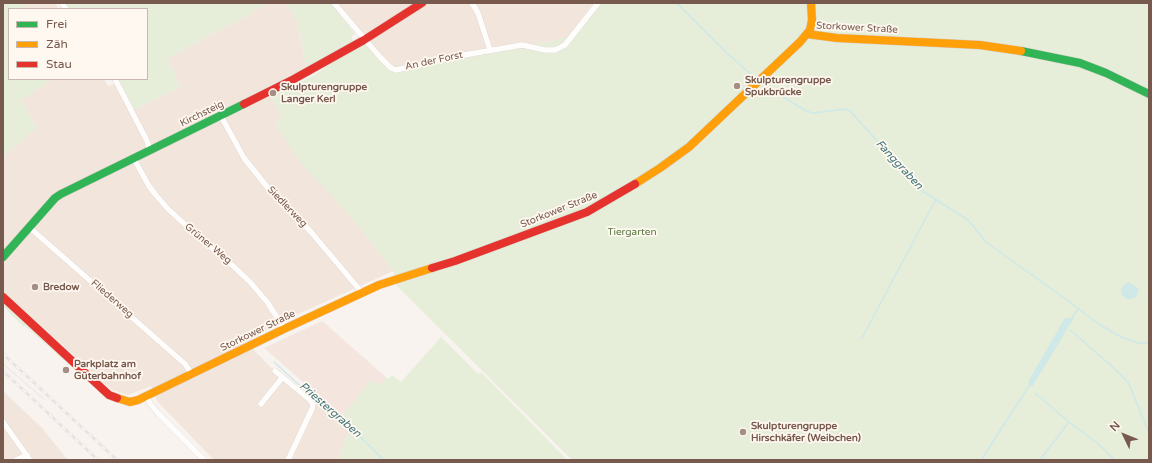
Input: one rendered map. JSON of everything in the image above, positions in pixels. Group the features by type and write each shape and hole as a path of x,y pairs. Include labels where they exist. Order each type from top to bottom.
{"main road":[{"name":"Kirchsteig","path":"3,257 55,198 61,194 294,79 364,40 422,3"},
{"path":"807,34 811,25 811,3"},
{"name":"Storkower Straße","path":"3,297 109,395 120,400 130,402 192,374 282,325 394,280 507,242 587,212 602,204 654,172 689,147 807,34 836,38 980,45 1027,52 1080,63 1106,73 1149,94"}],"street":[{"path":"334,3 364,40"},
{"path":"472,3 478,13 490,50"},
{"name":"An der Forst","path":"364,40 391,68 396,70 464,55 522,45 544,50 555,50 565,45 598,3"},
{"path":"116,80 147,141 150,151"},
{"name":"Siedlerweg","path":"221,116 248,163 268,188 311,232 361,293"},
{"name":"Grüner Weg","path":"134,159 149,186 168,209 242,273 260,294 282,325"},
{"name":"Fliederweg","path":"30,227 185,364 192,374"},
{"path":"275,372 313,404 288,460"},
{"path":"261,404 282,378"},
{"path":"146,396 158,413 204,460"},
{"path":"3,422 30,460"},
{"path":"16,460 27,455"}],"shaded area":[{"path":"23,3 55,3 58,8 26,8"},
{"path":"268,3 287,3 297,22 307,69 267,89 283,119 274,123 354,220 393,271 283,321 249,341 255,352 269,366 289,380 349,430 338,460 214,460 157,401 151,386 128,395 112,390 3,291 3,156 37,127 21,100 51,80 105,80 108,86 115,84 130,111 181,87 167,59"},
{"path":"340,3 600,3 575,36 496,53 478,53 391,72 365,45 339,7"},
{"path":"322,321 386,377 379,386 371,380 342,416 264,348"},
{"path":"3,391 42,428 68,460 3,460"}],"green space":[{"path":"3,3 23,3 26,8 8,8 8,80 51,80 21,100 37,127 3,156"},
{"path":"64,3 268,3 167,59 181,87 134,109 119,80 148,80 148,8 68,8"},
{"path":"287,3 331,3 355,34 351,37 355,43 307,69 297,22"},
{"name":"Tiergarten","path":"600,3 1149,3 1149,460 572,460 396,285 399,283 393,271 354,220 300,162 274,123 282,119 271,96 311,77 338,59 365,45 391,72 478,53 496,53 574,36"},
{"path":"3,301 66,361 72,372 65,366 67,363 25,326 24,327 3,306"},
{"path":"441,337 478,374 482,373 567,460 338,460 350,428 347,419 342,416 371,380 379,386 386,377 389,379 392,375 401,382"}],"water":[{"path":"1129,282 1139,289 1136,297 1132,299 1127,299 1121,294 1121,288"},
{"path":"1065,318 1074,318 1032,387 1028,382"}],"waterway":[{"name":"Fanggraben","path":"677,3 727,53 756,79"},
{"name":"Fanggraben","path":"761,83 806,111 813,113 846,109 851,112 924,192 968,220 987,243 1097,323 1121,337 1138,343 1149,343"},
{"path":"862,338 936,199"},
{"path":"1071,319 1078,309"},
{"path":"1070,330 1128,382 1149,433"},
{"name":"Priestergraben","path":"274,362 346,423 384,460"},
{"path":"981,460 1031,383"},
{"path":"1035,393 1069,422 1097,443 1115,460"},
{"path":"1040,460 1069,422"}],"tram line":[{"path":"3,364 44,399"}],"railway":[{"path":"3,354 117,460"},
{"path":"3,371 98,460"}],"traffic: fast":[{"path":"1021,51 1080,63 1106,73 1149,94"},
{"path":"3,257 55,198 61,194 244,104"}],"traffic: slow":[{"path":"635,184 689,147 800,42 810,30 812,20 811,3"},
{"path":"807,34 837,38 980,45 1021,51"},
{"path":"117,398 130,402 138,400 284,329 379,285 432,268"}],"traffic: jam":[{"path":"244,104 294,79 364,40 422,3"},
{"path":"432,268 455,261 587,212 635,184"},
{"path":"3,297 109,395 117,398"}],"place":[{"name":"Skulpturengruppe Spukbrücke","path":"737,86"},
{"name":"Skulpturengruppe Langer Kerl","path":"273,93"},
{"name":"Bredow","path":"35,287"},
{"name":"Parkplatz am Güterbahnhof","path":"66,370"},
{"name":"Skulpturengruppe Hirschkäfer (Weibchen)","path":"743,432"}]}
